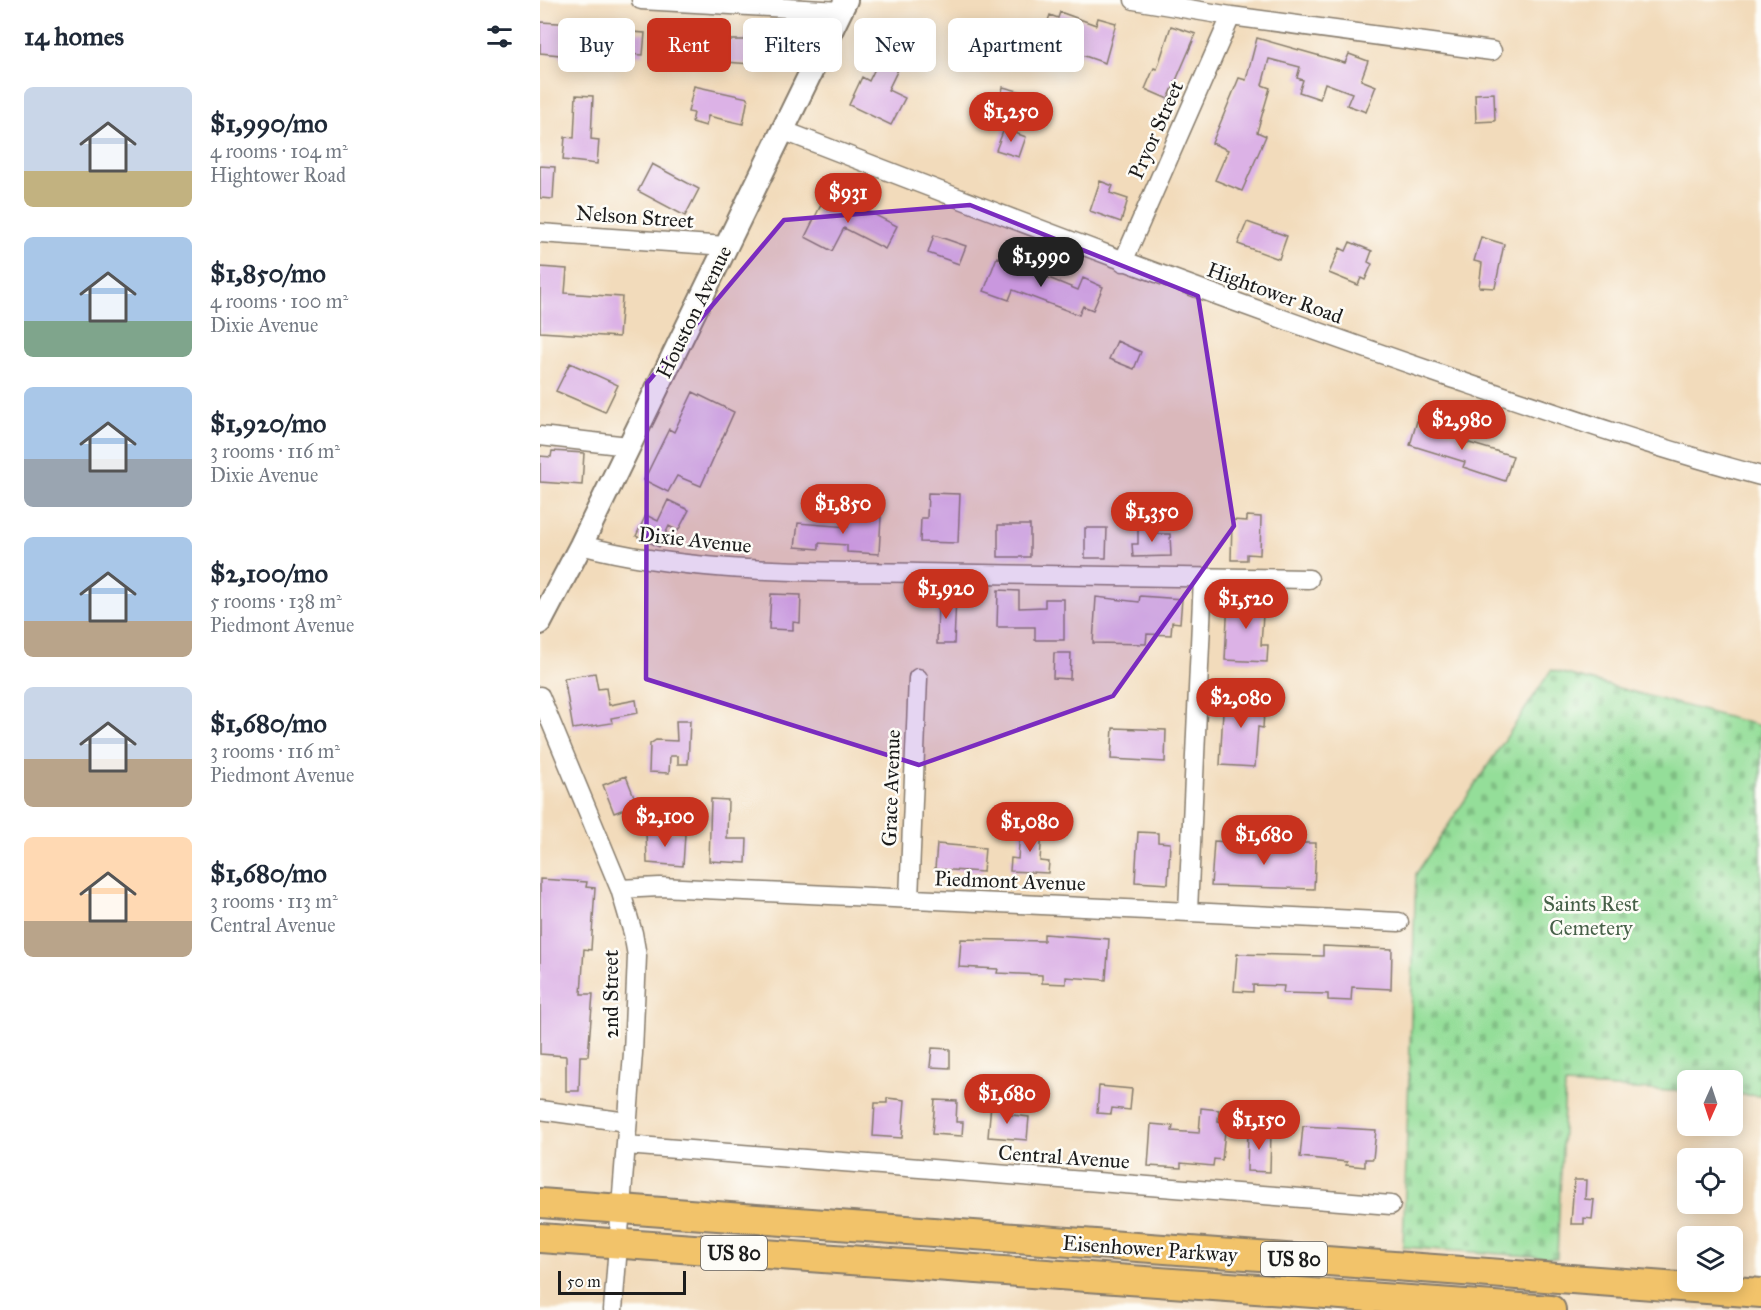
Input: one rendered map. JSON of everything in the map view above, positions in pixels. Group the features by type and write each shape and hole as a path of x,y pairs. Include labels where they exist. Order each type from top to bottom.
{"main road":[{"name":"Eisenhower Parkway","path":"540,1203 827,1226 1761,1293"},
{"name":"Eisenhower Parkway","path":"540,1238 1551,1310"}],"street":[{"path":"641,0 843,5"},
{"path":"1134,0 1231,16 1492,51"},
{"name":"Houston Avenue","path":"540,623 581,544 843,5"},
{"name":"Pryor Street","path":"1123,262 1231,16"},
{"name":"Hightower Road","path":"782,130 1123,262 1558,414 1761,476"},
{"name":"Nelson Street","path":"540,233 726,246"},
{"path":"540,436 628,446"},
{"name":"Dixie Avenue","path":"581,544 617,554 672,563 775,571 1309,579"},
{"path":"1188,911 1203,578"},
{"name":"Grace Avenue","path":"909,899 918,678"},
{"name":"2nd Street","path":"540,696 620,889 637,956 633,1053 613,1310"},
{"name":"Piedmont Avenue","path":"620,889 660,887 1399,922"},
{"path":"540,1110 627,1122"},
{"name":"Central Avenue","path":"626,1145 1391,1205"}],"highlighted area":[{"path":"970,205 1198,296 1234,526 1113,696 919,765 646,679 647,383 784,220"}],"green space":[{"name":"Saints Rest Cemetery","path":"1551,670 1761,726 1761,1096 1743,1095 1743,1070 1677,1070 1677,1091 1565,1085 1557,1258 1403,1247 1416,874"}],"building":[{"path":"1060,12 1077,18 1058,18"},
{"path":"1098,18 1116,23 1105,63 1084,56 1084,21 1096,25"},
{"path":"540,22 558,23 558,55 540,53"},
{"path":"1171,26 1196,34 1168,99 1145,89 1154,68 1157,69"},
{"path":"635,32 645,33 643,55 635,55"},
{"path":"1257,38 1345,63 1349,54 1368,61 1361,80 1376,86 1366,112 1347,105 1352,93 1325,83 1320,99 1299,92 1303,80 1297,78 1300,67 1269,59 1262,85 1270,88 1257,132 1266,136 1242,191 1215,180 1228,150 1212,143 1239,78 1246,80"},
{"path":"731,40 743,40 743,63 731,62"},
{"path":"873,72 897,72 888,90 905,98 891,125 849,105 862,77 869,81"},
{"path":"694,86 748,98 743,124 708,116 706,126 692,122 694,113 688,112"},
{"path":"1003,87 1022,92 1018,109 999,105"},
{"path":"1494,93 1495,121 1476,122 1475,94"},
{"path":"576,95 593,96 591,139 599,140 597,164 563,160 565,137 574,138"},
{"path":"1004,129 1026,137 1019,157 996,150"},
{"path":"652,164 699,189 685,216 638,191"},
{"path":"540,166 555,167 553,199 540,198"},
{"path":"1100,181 1113,186 1110,193 1128,199 1121,222 1090,211"},
{"path":"828,191 897,226 885,249 844,228 832,251 805,237"},
{"path":"1247,222 1287,236 1279,259 1238,244"},
{"path":"934,235 966,246 959,264 928,253"},
{"path":"1481,237 1504,244 1495,288 1479,287 1482,263 1474,261"},
{"path":"1350,242 1372,251 1368,262 1372,264 1365,280 1361,278 1358,285 1329,273 1340,248 1346,251"},
{"path":"997,257 1078,290 1083,278 1103,287 1093,310 1083,306 1079,315 1013,290 1009,300 984,291"},
{"path":"540,267 567,269 565,293 622,297 619,337 540,332"},
{"path":"1117,341 1141,352 1134,369 1109,359"},
{"path":"570,363 618,385 605,412 556,391"},
{"path":"693,392 734,412 701,486 677,476 668,492 644,480 669,429 674,432"},
{"path":"1417,421 1460,435 1459,440 1513,456 1505,481 1463,467 1465,462 1410,445"},
{"path":"552,451 584,453 582,485 540,482 540,456 551,457"},
{"path":"928,493 960,494 958,543 920,542 921,518 927,518"},
{"path":"668,500 689,510 678,531 669,526 659,547 636,536 646,515 658,521"},
{"path":"849,516 881,517 879,554 847,552 847,545 819,543 819,549 795,547 798,523 848,527"},
{"path":"1247,516 1261,517 1260,555 1247,554 1247,560 1231,560 1232,520 1247,521"},
{"path":"1138,524 1157,524 1157,534 1170,534 1171,556 1133,557 1132,544 1138,544"},
{"path":"998,525 1030,525 1030,557 998,557"},
{"path":"1085,528 1107,528 1106,558 1085,558"},
{"path":"998,590 1019,591 1019,608 1045,607 1045,599 1064,599 1064,640 1035,640 1035,627 997,627"},
{"path":"771,594 801,595 800,623 793,622 793,630 769,629"},
{"path":"938,595 956,596 954,644 937,644"},
{"path":"1140,596 1182,599 1180,623 1172,622 1171,635 1147,634 1146,644 1093,643 1096,597 1139,602"},
{"path":"1228,598 1271,600 1271,614 1263,614 1261,645 1268,645 1267,662 1225,660"},
{"path":"1054,653 1071,653 1070,679 1053,678"},
{"path":"595,673 598,689 606,688 609,705 636,700 638,713 611,718 612,723 573,729 564,678"},
{"path":"1224,693 1265,696 1263,728 1258,727 1255,767 1220,765"},
{"path":"676,721 690,721 688,764 678,764 678,756 670,756 669,773 649,772 650,744 656,740 677,741"},
{"path":"1113,728 1166,730 1165,762 1111,759"},
{"path":"626,776 637,804 614,813 603,785"},
{"path":"711,799 728,800 727,839 747,839 746,863 709,861"},
{"path":"1020,829 1042,830 1040,861 1049,862 1048,873 1010,871 1011,858 1018,859"},
{"path":"646,831 685,834 683,866 647,863"},
{"path":"1138,832 1158,833 1158,842 1170,843 1168,884 1135,882"},
{"path":"1214,841 1241,843 1241,848 1285,849 1285,843 1316,843 1314,889 1211,886"},
{"path":"937,844 985,848 983,872 935,869"},
{"path":"540,879 587,882 586,887 595,888 591,950 584,949 581,994 593,994 588,1056 580,1056 579,1091 566,1091 566,1056 540,1054"},
{"path":"1044,934 1109,939 1106,980 1066,977 1066,984 1042,983 1042,975 997,973 998,969 959,967 961,939 1044,941"},
{"path":"1323,946 1392,949 1391,989 1352,987 1351,1001 1328,1000 1328,994 1283,993 1284,986 1253,985 1253,992 1234,991 1237,954 1323,956"},
{"path":"932,1048 950,1049 950,1068 930,1067"},
{"path":"1099,1086 1132,1089 1130,1110 1112,1108 1111,1114 1097,1113"},
{"path":"887,1098 905,1100 902,1138 873,1136 875,1103 887,1103"},
{"path":"935,1100 957,1101 956,1122 963,1122 962,1136 932,1134"},
{"path":"991,1104 1005,1106 1004,1114 1029,1117 1027,1140 988,1137"},
{"path":"1201,1108 1219,1110 1218,1121 1226,1122 1222,1160 1214,1159 1213,1166 1181,1163 1181,1168 1148,1166 1151,1124 1173,1126 1172,1131 1199,1133"},
{"path":"1303,1126 1376,1130 1373,1159 1365,1159 1365,1167 1346,1165 1347,1162 1300,1157"},
{"path":"1248,1130 1271,1131 1270,1172 1247,1171"},
{"path":"1574,1180 1586,1180 1585,1199 1594,1200 1592,1219 1584,1218 1584,1224 1571,1224"}]}
